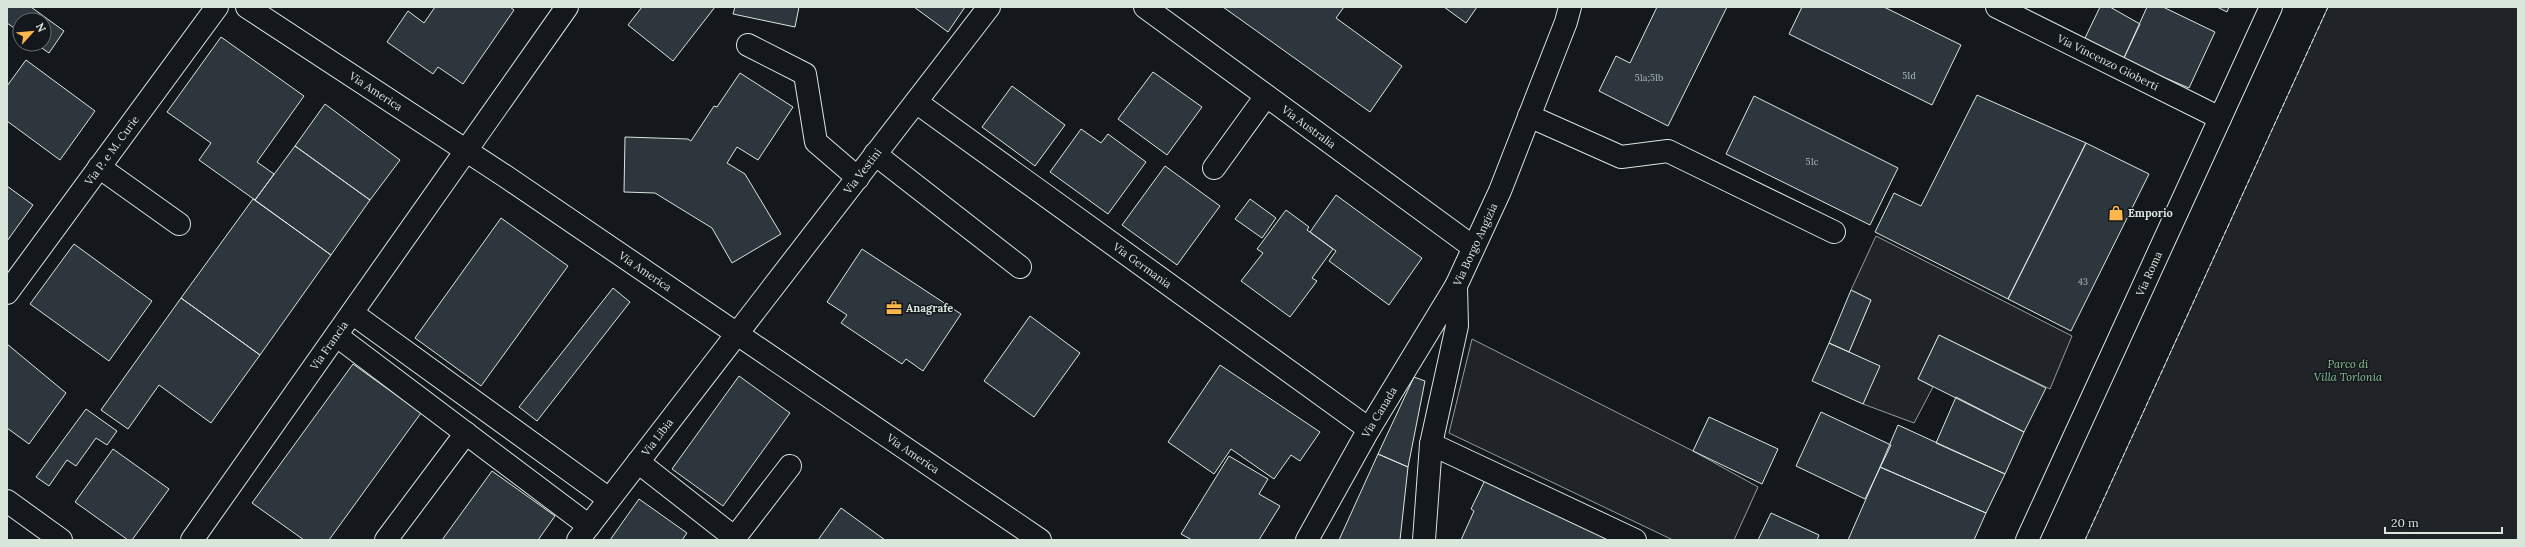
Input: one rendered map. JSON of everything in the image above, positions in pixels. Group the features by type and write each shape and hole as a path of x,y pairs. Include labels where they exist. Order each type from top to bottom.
{"street":[{"name":"Via P. e M. Curie","path":"7,293 217,7"},
{"name":"Via America","path":"247,7 467,151 1040,540"},
{"name":"Via Francia","path":"192,540 567,7"},
{"name":"Via Vestini","path":"737,334 989,7"},
{"name":"Via Australia","path":"1145,7 1473,247"},
{"name":"Via Borgo Angizia","path":"1424,540 1431,444 1457,326 1456,286 1500,191 1566,22 1570,7"},
{"name":"Via Vincenzo Gioberti","path":"1997,7 2220,118"},
{"name":"Via Roma","path":"2026,540 2271,7"},
{"path":"748,45 805,74 816,142 858,178"},
{"path":"1214,168 1266,96"},
{"name":"Via Germania","path":"916,102 1369,429"},
{"path":"1529,116 1621,157 1668,151 1834,232"},
{"path":"875,154 1020,267"},
{"path":"99,167 178,224"},
{"name":"Via Canada","path":"1307,540 1369,429 1456,286"},
{"path":"352,313 609,499"},
{"name":"Via Libia","path":"583,533 737,334"},
{"path":"336,336 466,433 583,533"},
{"path":"386,540 466,433"},
{"path":"1431,444 1635,540"},
{"path":"638,462 734,539 790,466"},
{"path":"7,501 61,540"}],"green space":[{"name":"Parco di Villa Torlonia","path":"2328,7 2518,7 2518,540 2085,540"},
{"path":"1876,236 2072,336 2050,389 1939,335 1918,379 1933,387 1914,423 1863,404 1879,366 1849,352 1871,300 1851,290"},
{"path":"1472,339 1693,451 1758,487 1734,540 1673,540 1449,433"}],"building":[{"path":"7,7 31,7 38,12 12,12 12,26 7,23"},
{"path":"435,7 510,7 514,10 463,84 438,67 433,74 387,42 408,11 424,23"},
{"path":"642,7 715,7 673,61 628,25"},
{"path":"735,7 799,7 795,27 733,14"},
{"path":"914,7 965,7 948,32"},
{"path":"1223,7 1344,7 1336,18 1402,66 1370,112"},
{"path":"1444,7 1477,7 1466,23"},
{"path":"1657,7 1727,7 1668,126 1599,91 1616,56 1630,63"},
{"path":"1802,7 1884,7 1961,45 1932,105 1789,34"},
{"path":"2100,7 2110,7 2140,24 2123,60 2085,38"},
{"path":"2147,7 2163,7 2215,32 2189,88 2123,60"},
{"path":"2217,7 2229,7 2227,12"},
{"path":"52,22 64,31 52,49"},
{"path":"221,37 304,96 257,162 274,174 255,200 199,160 211,143 167,112"},
{"path":"26,60 95,111 60,160 7,121 7,86"},
{"path":"1153,72 1202,107 1167,155 1118,119"},
{"path":"740,73 793,107 758,160 737,147 727,163 745,174 781,234 732,263 712,228 655,193 624,192 625,137 688,139 691,141 714,106 717,107"},
{"path":"1012,86 1065,125 1035,166 982,127"},
{"path":"1977,95 2086,143 2008,299 1875,232 1894,193 1921,206"},
{"path":"1754,96 1898,168 1870,225 1726,154"},
{"path":"325,104 400,160 370,200 295,146"},
{"path":"1081,129 1101,143 1108,134 1146,162 1108,214 1050,172"},
{"path":"2086,143 2149,174 2071,331 2008,299"},
{"path":"295,146 370,200 331,255 255,200"},
{"path":"1165,166 1220,206 1177,265 1122,225"},
{"path":"7,186 33,205 7,241"},
{"path":"1336,195 1422,258 1389,305 1329,261 1336,251 1310,232"},
{"path":"253,199 331,255 260,355 181,298"},
{"path":"1250,199 1276,218 1262,238 1235,219"},
{"path":"1286,210 1309,227 1307,230 1333,249 1312,278 1317,281 1290,317 1241,281 1263,253 1257,249"},
{"path":"501,218 568,266 481,386 415,338"},
{"path":"74,244 152,301 109,361 30,304"},
{"name":"Anagrafe","path":"862,249 961,314 923,371 906,359 902,364 841,323 847,315 827,302"},
{"path":"613,288 630,302 537,421 519,407"},
{"path":"1851,290 1871,300 1849,352 1829,343"},
{"path":"181,298 260,355 211,423 159,385 128,429 101,410"},
{"path":"1030,316 1080,353 1034,417 984,381"},
{"path":"1939,335 2046,388 2024,432 1918,379"},
{"path":"1829,343 1880,366 1863,404 1812,381"},
{"path":"7,344 66,393 29,444 7,428"},
{"path":"353,364 421,413 329,540 304,540 252,503"},
{"path":"1220,365 1320,432 1300,461 1291,455 1274,479 1231,449 1214,474 1168,442"},
{"path":"739,376 790,413 723,506 672,469"},
{"path":"1414,377 1425,381 1408,467 1378,454"},
{"path":"1956,397 2024,432 2005,474 1936,443"},
{"path":"86,409 117,431 107,445 96,438 76,466 67,460 49,486 36,477"},
{"path":"1821,412 1891,445 1865,499 1796,466"},
{"path":"1709,417 1778,449 1762,484 1693,451"},
{"path":"1898,425 2005,474 1986,513 1880,467"},
{"path":"113,449 169,489 132,540 128,540 75,502"},
{"path":"1378,454 1408,467 1400,540 1339,540"},
{"path":"1229,456 1268,479 1259,494 1280,506 1259,540 1192,540 1181,534"},
{"path":"1880,467 1986,513 1974,540 1848,540"},
{"path":"492,471 555,516 538,540 442,540"},
{"path":"1486,478 1611,540 1461,540 1474,511 1471,509"},
{"path":"639,499 687,533 682,540 610,540"},
{"path":"841,508 885,540 818,540"},
{"path":"1771,513 1819,535 1817,540 1758,540"}],"fence":[{"path":"2085,540 2328,7"}],"place":[{"name":"Emporio","path":"2116,213"},
{"name":"Anagrafe","path":"894,308"}]}
